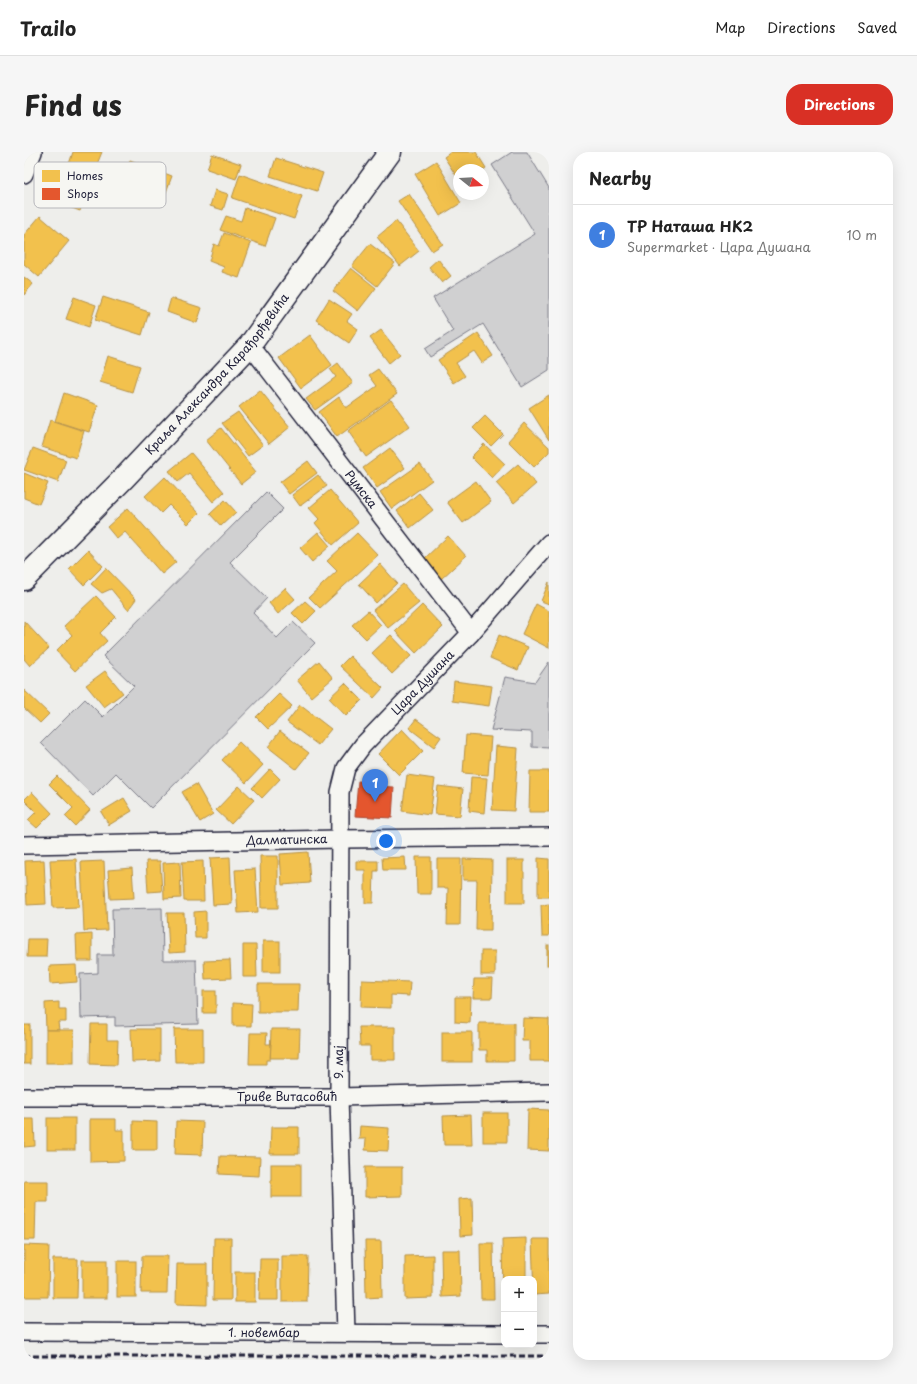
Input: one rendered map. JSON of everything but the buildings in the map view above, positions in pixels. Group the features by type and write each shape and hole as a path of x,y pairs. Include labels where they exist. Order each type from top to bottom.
{"street":[{"path":"24,174 33,152"},
{"name":"Краља Александра Карађорђевића","path":"24,579 124,478 250,345 390,152"},
{"name":"Румска","path":"250,345 471,633"},
{"name":"Цара Душана","path":"340,839 340,792 346,768 363,745 471,633 549,543"},
{"name":"Далматинска","path":"24,845 340,839 549,838"},
{"name":"9. мај","path":"340,839 340,1097 346,1333"},
{"name":"Триве Витасовић","path":"24,1096 340,1097 549,1092"},
{"name":"1. новембар","path":"24,1332 501,1334"},
{"path":"537,1334 549,1334"}],"shaded area":[{"path":"512,152 527,152 549,188 549,370 522,387 483,324 430,357 425,349 453,331 433,298 535,234 492,165"},
{"path":"266,492 283,509 230,562 267,598 253,613 277,638 293,622 315,643 151,808 116,773 93,796 41,743 85,699 103,717 134,686 103,656"},
{"path":"549,662 549,748 532,747 532,732 491,730 505,677 535,682"},
{"path":"162,908 163,960 196,960 198,1024 115,1026 115,1017 81,1018 80,974 98,973 98,955 113,955 112,909"}],"railway":[{"path":"24,1356 549,1356"}],"place":[{"name":"ТР Наташа НК2","path":"375,802"}]}
